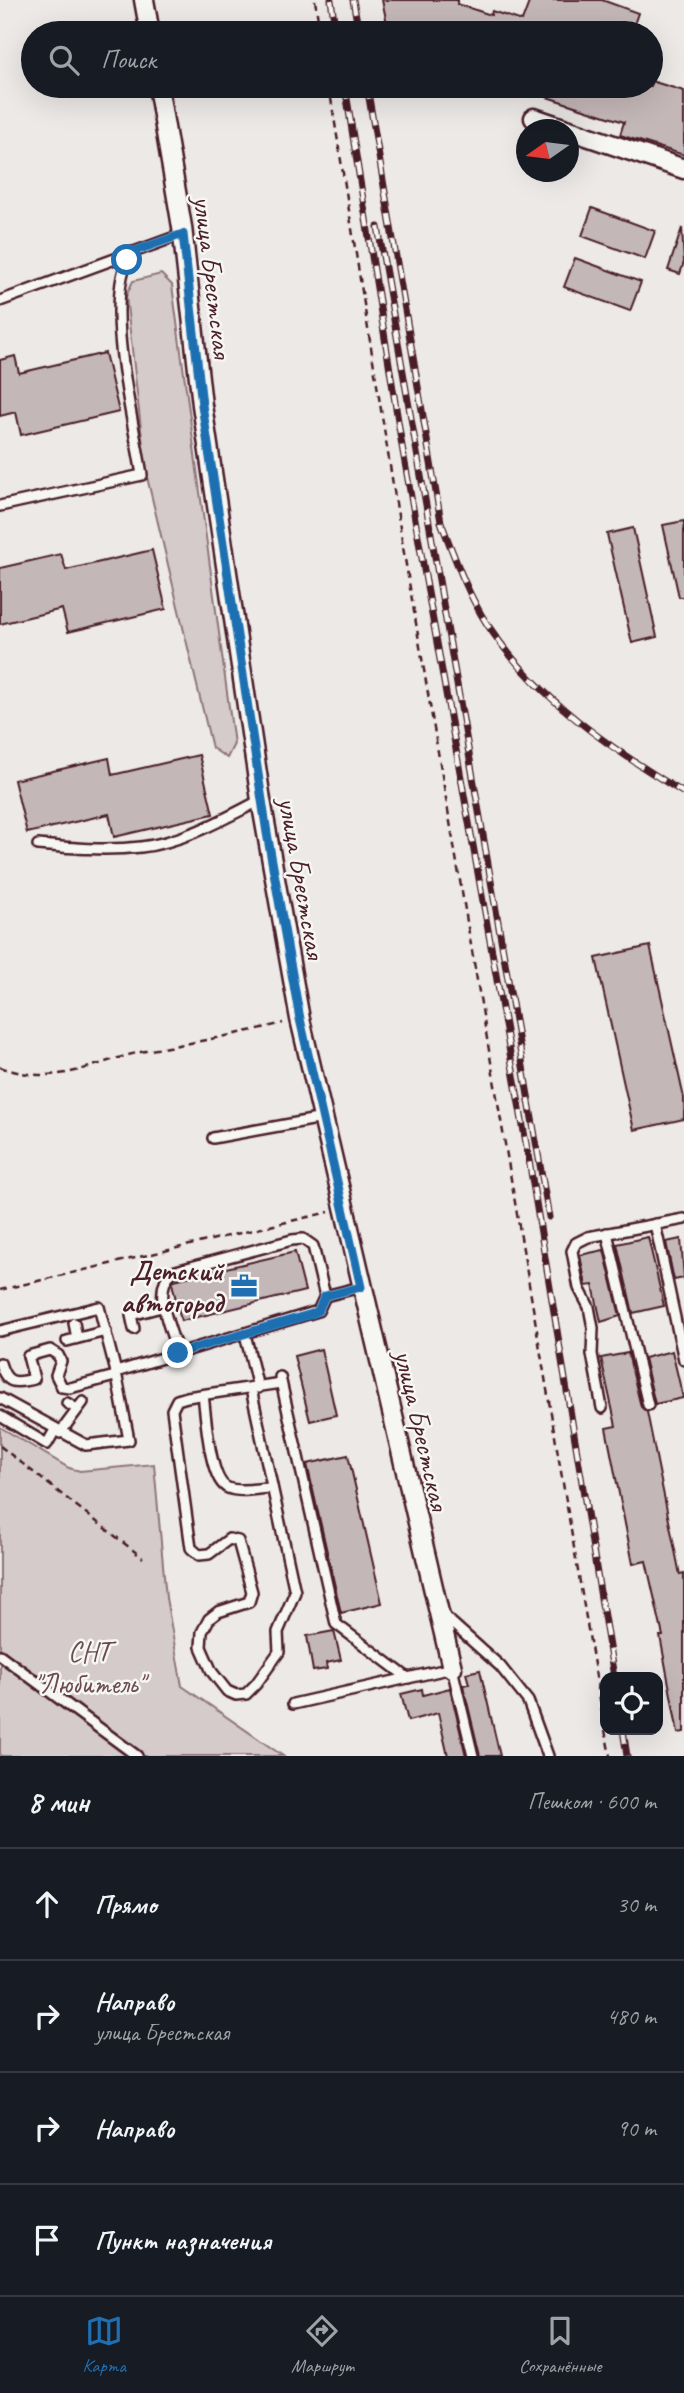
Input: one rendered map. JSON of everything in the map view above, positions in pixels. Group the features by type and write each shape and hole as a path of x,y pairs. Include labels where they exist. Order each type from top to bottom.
{"street":[{"path":"144,0 148,21"},
{"name":"улица Брестская","path":"160,98 183,234 202,405 261,800 300,1019 452,1668"},
{"path":"534,118 684,169"}],"lane":[{"path":"0,301 183,234"},
{"path":"0,506 142,475 122,360 119,313 127,260 132,252"},
{"path":"38,845 104,850 144,847 190,835 261,800"},
{"path":"213,1138 323,1118"},
{"path":"602,1408 592,1354 593,1328 589,1307 579,1288 572,1251 576,1243 607,1233 684,1219"},
{"path":"655,1224 684,1360"},
{"path":"607,1233 648,1405"},
{"path":"0,1363 4,1377 9,1382 18,1384 34,1379 28,1356 50,1350 58,1355 61,1361 56,1375 62,1387 69,1388 264,1326 312,1314 318,1311 325,1296 313,1246 303,1239 172,1272 163,1285 165,1306 178,1353"},
{"path":"325,1296 361,1287"},
{"path":"134,1329 131,1315 165,1306"},
{"path":"0,1331 99,1307 129,1440 86,1445 0,1398"},
{"path":"74,1323 78,1338"},
{"path":"67,1341 106,1331"},
{"path":"245,1334 255,1389 272,1488 295,1592 278,1632 279,1652 256,1684 246,1693 236,1695 227,1691 212,1672 201,1647 202,1632 209,1619 218,1612 249,1602 252,1592 238,1541 229,1539 209,1554 200,1555 191,1548 172,1422 177,1400 255,1389 280,1380 336,1624 408,1678"},
{"path":"203,1395 214,1470 220,1483 230,1489 272,1488"},
{"path":"0,1416 47,1444 80,1406 67,1403"},
{"path":"436,1602 447,1620 500,1666 528,1701 548,1756"},
{"path":"0,1655 137,1756"},
{"path":"293,1704 452,1668 473,1756"}],"path":[{"path":"315,0 318,21"},
{"path":"330,98 408,581 600,1700"},
{"path":"0,1067 23,1075 51,1076 84,1071 150,1050 186,1045 300,1019"},
{"path":"0,1290 343,1209"},
{"path":"0,1446 144,1558"},
{"path":"606,1735 610,1756"}],"green space":[{"path":"161,274 172,285 234,744 227,758 212,748 146,473 126,296 133,281"},
{"name":"СНТ \"Любитель\"","path":"0,1427 69,1468 80,1471 154,1464 166,1598 182,1686 283,1756 0,1756"}],"building":[{"path":"382,0 458,0 457,4 522,21 386,21"},
{"path":"530,0 602,0 638,13 635,21 522,21"},
{"path":"663,85 684,91 684,155 620,135 624,122 550,98 663,98"},
{"path":"592,208 655,231 645,259 582,236"},
{"path":"682,228 684,262 680,274 668,270"},
{"path":"575,258 641,282 630,311 564,287"},
{"path":"105,353 119,412 21,435 16,412 0,416 0,360 15,356 19,373"},
{"path":"684,521 684,597 679,597 663,525"},
{"path":"633,528 657,637 632,643 607,534"},
{"path":"152,550 166,609 68,632 62,609 0,624 0,568 61,554 66,570"},
{"path":"199,755 213,814 114,837 109,814 27,833 14,780 109,758 112,775"},
{"path":"650,946 684,1098 684,1119 634,1130 596,958"},
{"path":"648,1237 664,1306 633,1313 617,1244"},
{"path":"681,1239 684,1278 674,1280 666,1242"},
{"path":"604,1250 620,1316 601,1322 593,1285 586,1286 580,1255"},
{"path":"295,1252 305,1291 181,1321 172,1283 174,1280"},
{"path":"321,1349 336,1415 310,1421 294,1356"},
{"path":"672,1351 683,1398 655,1404 644,1358"},
{"path":"628,1353 641,1407 647,1412 680,1575 684,1574 684,1732 678,1733 660,1636 663,1636 646,1561 633,1564 606,1428 616,1426 601,1358"},
{"path":"348,1455 382,1603 341,1613 307,1464"},
{"path":"334,1631 341,1660 326,1663 327,1669 313,1671 307,1636"},
{"path":"480,1670 500,1756 480,1756 463,1685 469,1684 466,1673"},
{"path":"450,1688 466,1756 448,1756 438,1713 408,1721 401,1694 422,1689 423,1695"}],"railway":[{"path":"331,0 334,21"},
{"path":"353,0 357,21"},
{"path":"347,98 402,446 529,1160 613,1672"},
{"path":"369,98 441,522 467,587 487,624 506,651 551,698 602,739 684,793"},
{"path":"378,227 549,1217"},
{"path":"624,1735 627,1756"}],"place":[{"name":"Детский автогород","path":"244,1286"}],"route":[{"path":"127,260 132,252 183,234 202,405 267,833 300,1019 361,1287 325,1296 318,1311 312,1314 178,1353"}]}
